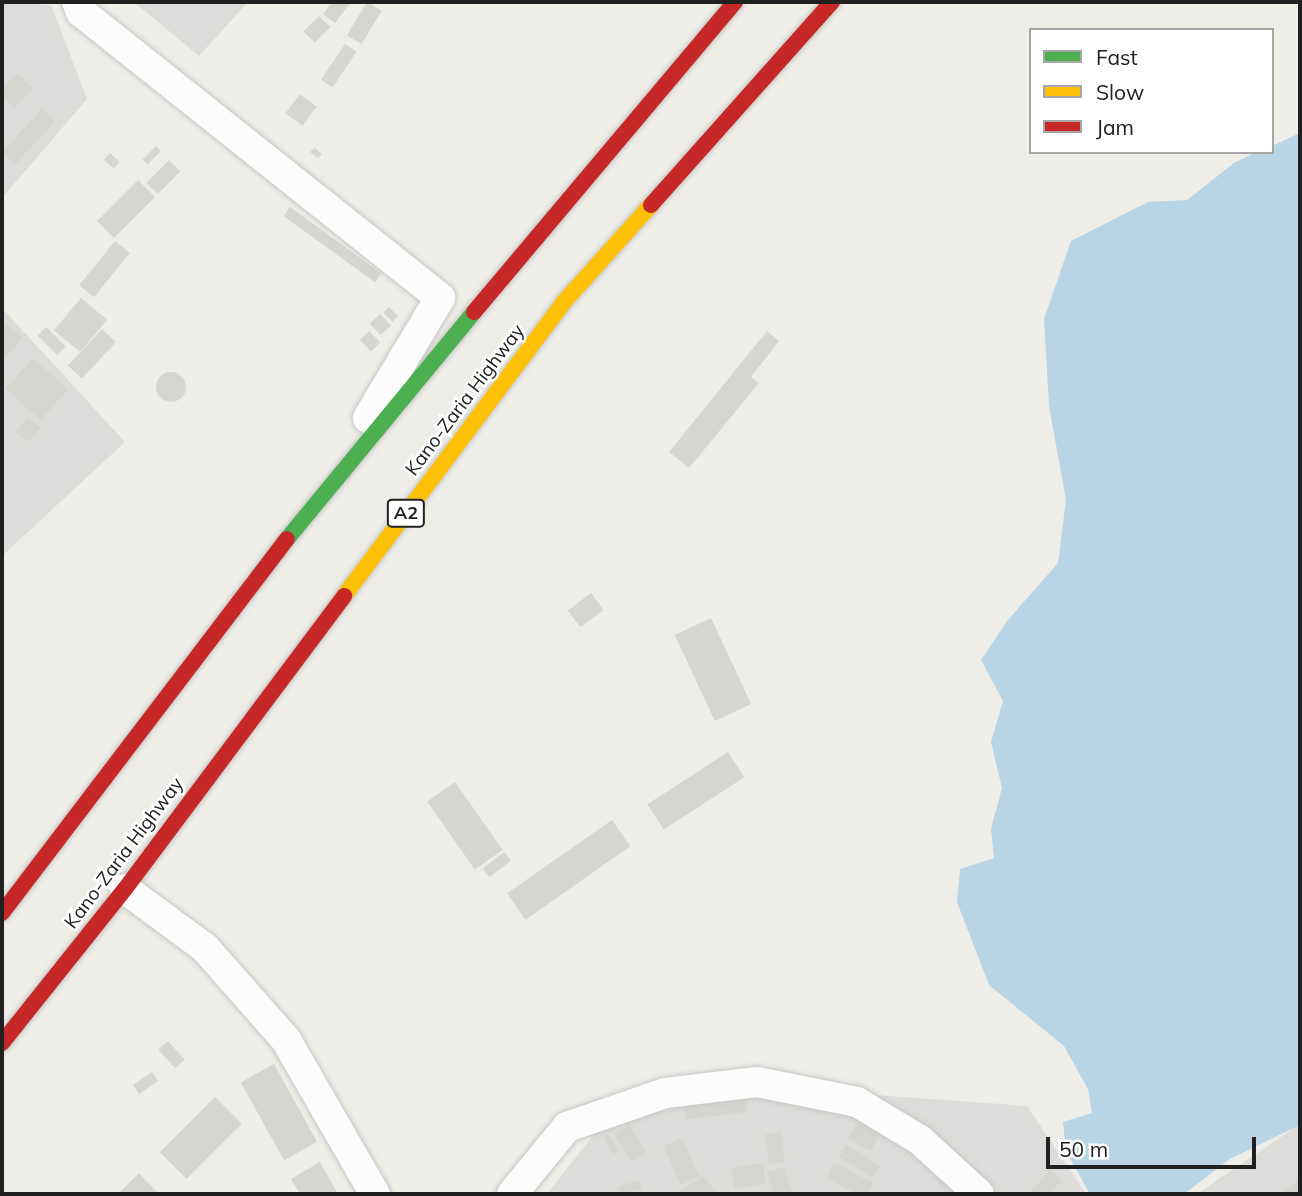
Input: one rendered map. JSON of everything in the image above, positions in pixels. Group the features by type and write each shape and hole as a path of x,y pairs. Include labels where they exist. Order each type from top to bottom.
{"highway":[{"path":"2,913 329,484 735,2"},
{"name":"Kano-Zaria Highway","path":"2,1043 125,889 563,303 832,2"}],"street":[{"path":"78,2 81,12 440,298 329,484"},
{"path":"125,889 205,948 286,1040 375,1194"},
{"path":"512,1194 567,1127 665,1093 757,1082 857,1102 920,1140 979,1194"}],"shaded area":[{"path":"2,2 51,5 87,99 2,198"},
{"path":"134,2 248,2 199,56"},
{"path":"2,308 125,442 2,556"},
{"path":"776,1088 1027,1106 1086,1194 547,1194 594,1134 650,1105"},
{"path":"1300,1124 1300,1194 1197,1194"}],"water":[{"path":"1300,133 1300,1125 1230,1159 1184,1194 1090,1194 1066,1151 1063,1122 1092,1113 1088,1089 1064,1046 989,985 957,902 960,869 994,858 991,829 1002,788 991,742 1003,701 981,660 1007,621 1058,563 1066,500 1049,406 1044,319 1071,241 1148,202 1187,200 1234,163 1253,154 1274,154 1274,145"}],"building":[{"path":"332,2 351,2 335,23 323,14"},
{"path":"367,2 382,11 361,44 347,35"},
{"path":"319,16 330,27 315,43 303,32"},
{"path":"345,44 357,52 333,87 321,80"},
{"path":"17,73 33,88 14,108 2,96 2,89"},
{"path":"300,94 317,107 302,126 286,113"},
{"path":"42,109 55,121 15,164 2,152"},
{"path":"156,146 161,151 148,164 143,159"},
{"path":"315,148 322,154 318,158 310,152"},
{"path":"110,153 120,162 114,168 104,160"},
{"path":"169,160 180,171 158,194 146,183"},
{"path":"138,180 155,197 114,238 97,221"},
{"path":"290,207 381,273 375,282 284,216"},
{"path":"115,241 130,253 94,297 79,285"},
{"path":"81,298 107,320 80,352 54,330"},
{"path":"389,307 398,316 393,322 383,313"},
{"path":"380,314 391,326 381,335 370,324"},
{"path":"2,322 24,336 2,362"},
{"path":"46,327 66,347 57,355 38,335"},
{"path":"102,329 116,342 82,379 68,366"},
{"path":"369,331 380,342 371,352 360,340"},
{"path":"767,331 779,341 751,377 759,383 689,468 669,452"},
{"path":"33,358 68,389 40,420 6,388"},
{"path":"171,372 182,376 186,387 182,398 171,402 160,398 156,387 160,376"},
{"path":"28,417 40,427 28,442 16,432"},
{"path":"591,593 604,610 580,627 568,610"},
{"path":"711,618 751,704 715,721 675,635"},
{"path":"728,752 744,777 664,829 647,804"},
{"path":"455,782 503,850 475,869 427,802"},
{"path":"612,820 630,846 526,920 507,893"},
{"path":"504,852 511,861 489,877 483,869"},
{"path":"168,1041 185,1060 175,1068 158,1050"},
{"path":"274,1064 317,1142 284,1160 241,1082"},
{"path":"152,1072 158,1081 139,1094 133,1085"},
{"path":"745,1096 747,1112 685,1119 683,1104"},
{"path":"215,1097 242,1124 187,1179 160,1152"},
{"path":"857,1122 880,1135 871,1151 848,1139"},
{"path":"629,1125 646,1152 632,1161 615,1134"},
{"path":"781,1132 785,1162 769,1164 765,1134"},
{"path":"609,1135 618,1152 613,1155 604,1138"},
{"path":"682,1138 699,1176 681,1185 664,1146"},
{"path":"846,1145 880,1166 873,1178 839,1157"},
{"path":"320,1162 338,1194 300,1194 291,1179"},
{"path":"763,1163 766,1184 734,1188 731,1167"},
{"path":"834,1163 873,1183 867,1194 857,1194 826,1178"},
{"path":"784,1167 793,1194 774,1194 767,1172"},
{"path":"1050,1169 1062,1181 1049,1194 1029,1194"},
{"path":"139,1173 159,1194 118,1194"},
{"path":"704,1176 715,1192 680,1194 679,1192"},
{"path":"638,1180 642,1189 621,1194 618,1187"},
{"path":"1300,1180 1300,1194 1277,1194"}],"traffic: fast":[{"path":"287,539 474,312"}],"traffic: slow":[{"path":"344,596 563,303 651,205"}],"traffic: jam":[{"path":"474,312 735,2"},
{"path":"651,205 832,2"},
{"path":"2,913 287,539"},
{"path":"2,1043 125,889 344,596"}]}
